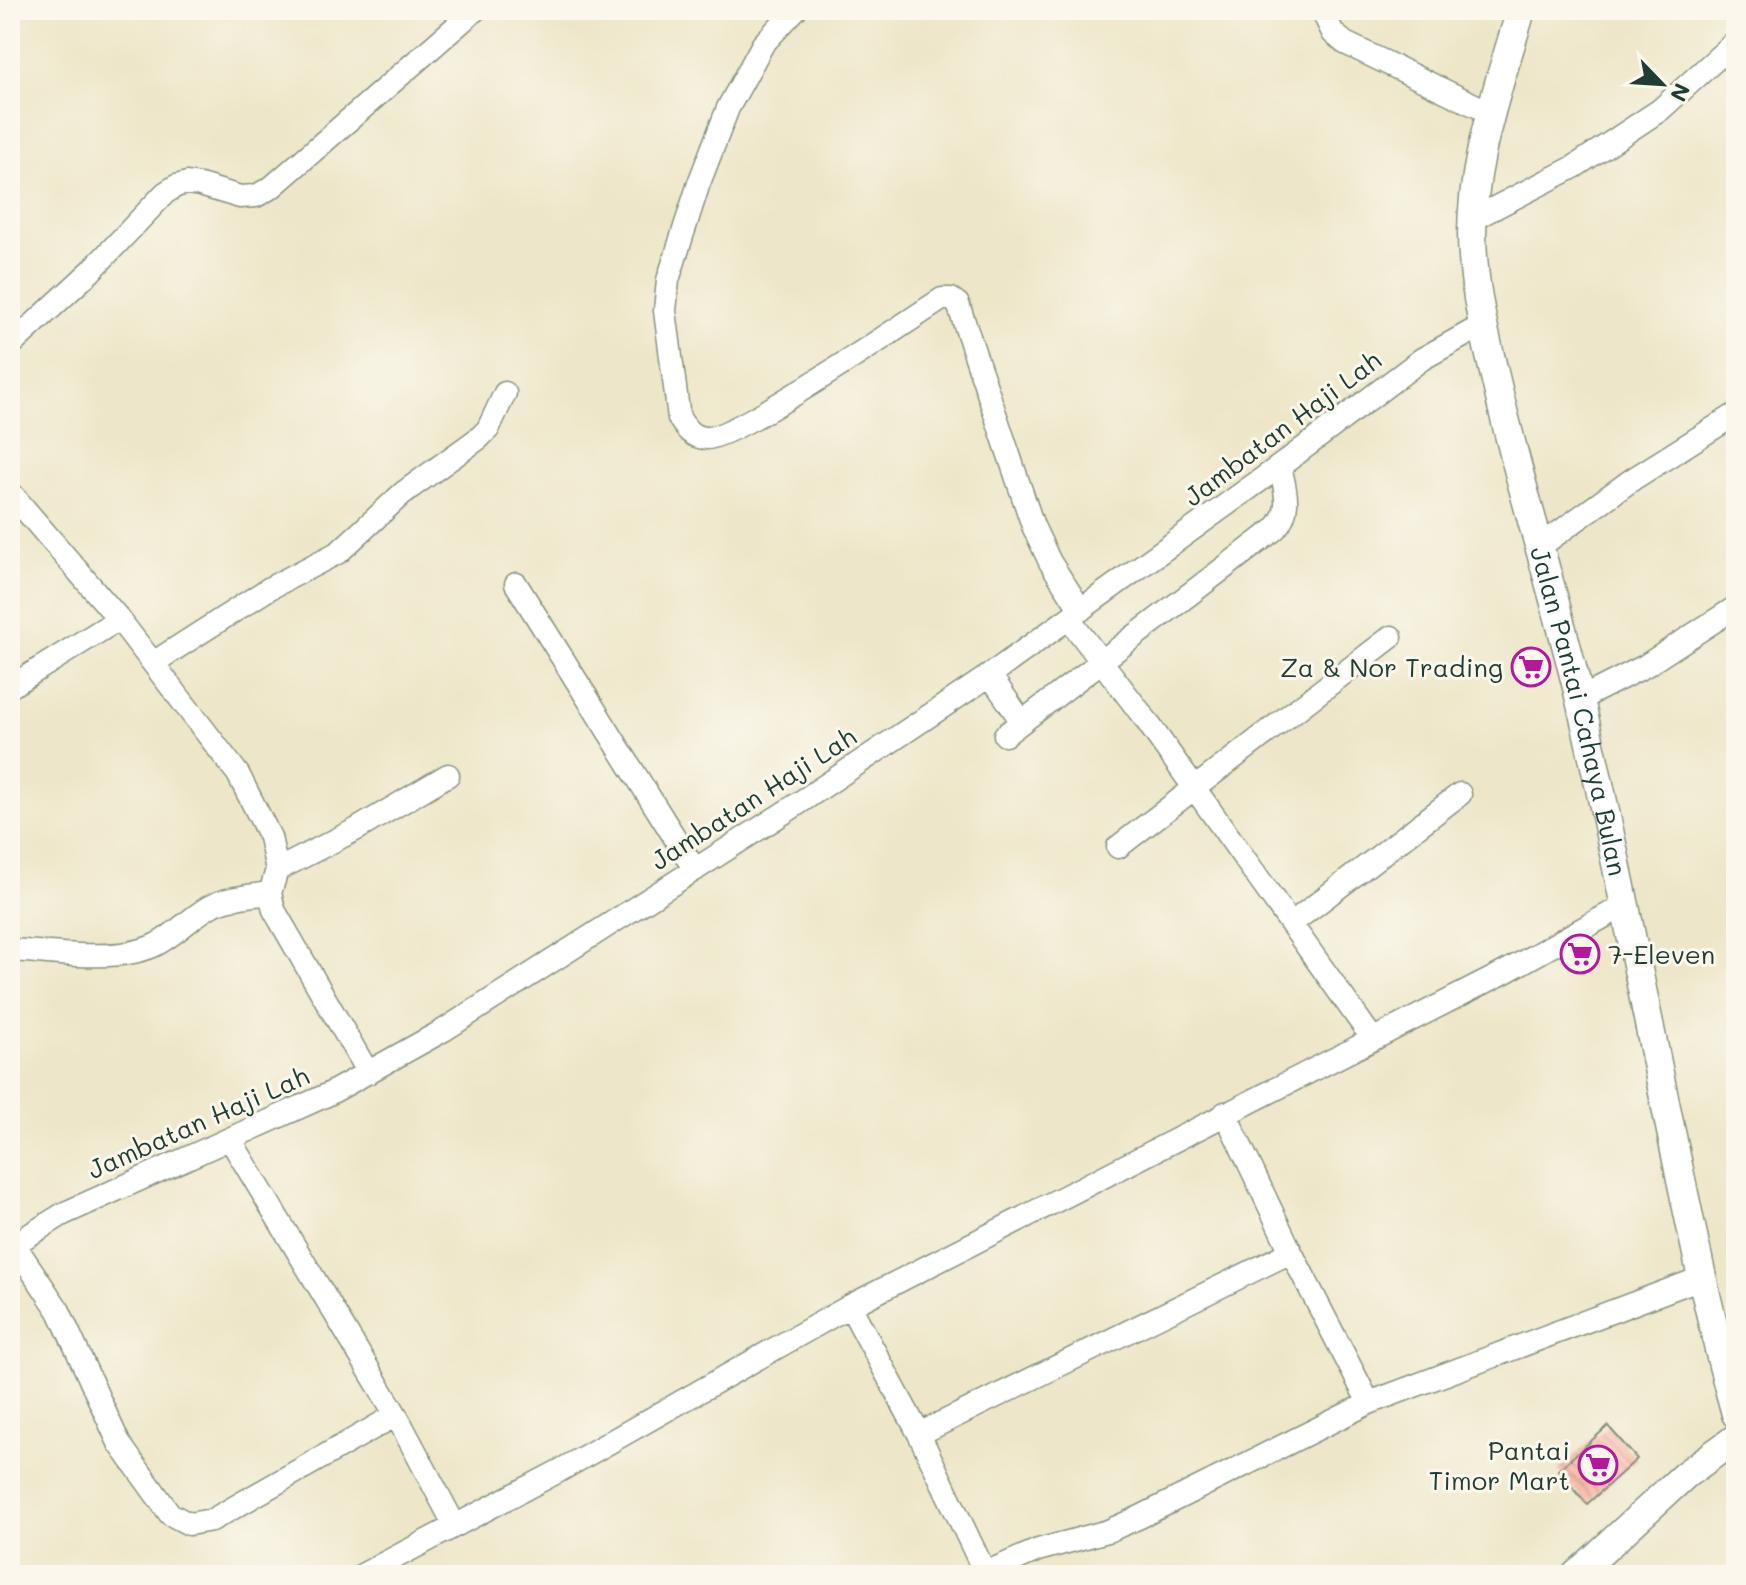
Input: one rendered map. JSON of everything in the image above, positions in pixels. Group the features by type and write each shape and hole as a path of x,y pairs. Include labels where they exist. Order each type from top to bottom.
{"street":[{"path":"10,346 91,271 165,193 187,183 240,197 256,196 272,187 475,10"},
{"path":"795,10 763,44 728,108 699,183 668,280 665,311 679,418 694,436 709,438 728,432 765,412 942,299 951,299 958,304 1033,526 1075,615 1102,663 1116,678 1372,1038"},
{"path":"1322,10 1333,33 1345,43 1491,113"},
{"name":"Jalan Pantai Cahaya Bulan","path":"1521,10 1491,113 1473,219 1473,257 1483,325 1580,699 1701,1278 1736,1414"},
{"path":"1473,219 1574,167 1660,110 1736,41"},
{"name":"Jambatan Haji Lah","path":"12,1246 63,1214 368,1073 433,1037 695,870 990,675 1280,466 1422,359 1483,325"},
{"path":"153,663 270,588 339,552 403,493 479,438 488,429 505,393"},
{"path":"1539,547 1633,479 1736,414"},
{"path":"990,675 1014,729 1275,529 1284,520 1288,507 1280,466"},
{"path":"12,498 119,619 238,774 270,837 277,870 270,893 274,910 368,1073"},
{"path":"516,584 695,870"},
{"path":"1580,699 1645,666 1736,607"},
{"path":"10,687 119,619"},
{"path":"1118,847 1391,637"},
{"path":"277,870 357,829 448,775"},
{"path":"1292,923 1460,794"},
{"path":"10,950 90,955 137,952 155,945 211,906 233,898 270,893"},
{"path":"362,1575 559,1471 850,1306 1505,972 1625,905"},
{"path":"1225,1113 1291,1252 1369,1403"},
{"path":"230,1139 396,1415 454,1524"},
{"path":"12,1246 59,1311 119,1443 170,1514 189,1524 212,1520 396,1415"},
{"path":"919,1434 1291,1252"},
{"path":"850,1306 919,1434 986,1574 1038,1550 1108,1531 1140,1517 1369,1403 1701,1278"},
{"path":"1576,1575 1685,1475 1736,1438"}],"building":[{"name":"Pantai Timor Mart","path":"1608,1426 1637,1459 1587,1504 1558,1470"}],"place":[{"name":"Za & Nor Trading","path":"1531,667"},
{"name":"7-Eleven","path":"1580,954"},
{"name":"Pantai Timor Mart","path":"1598,1465"}]}
